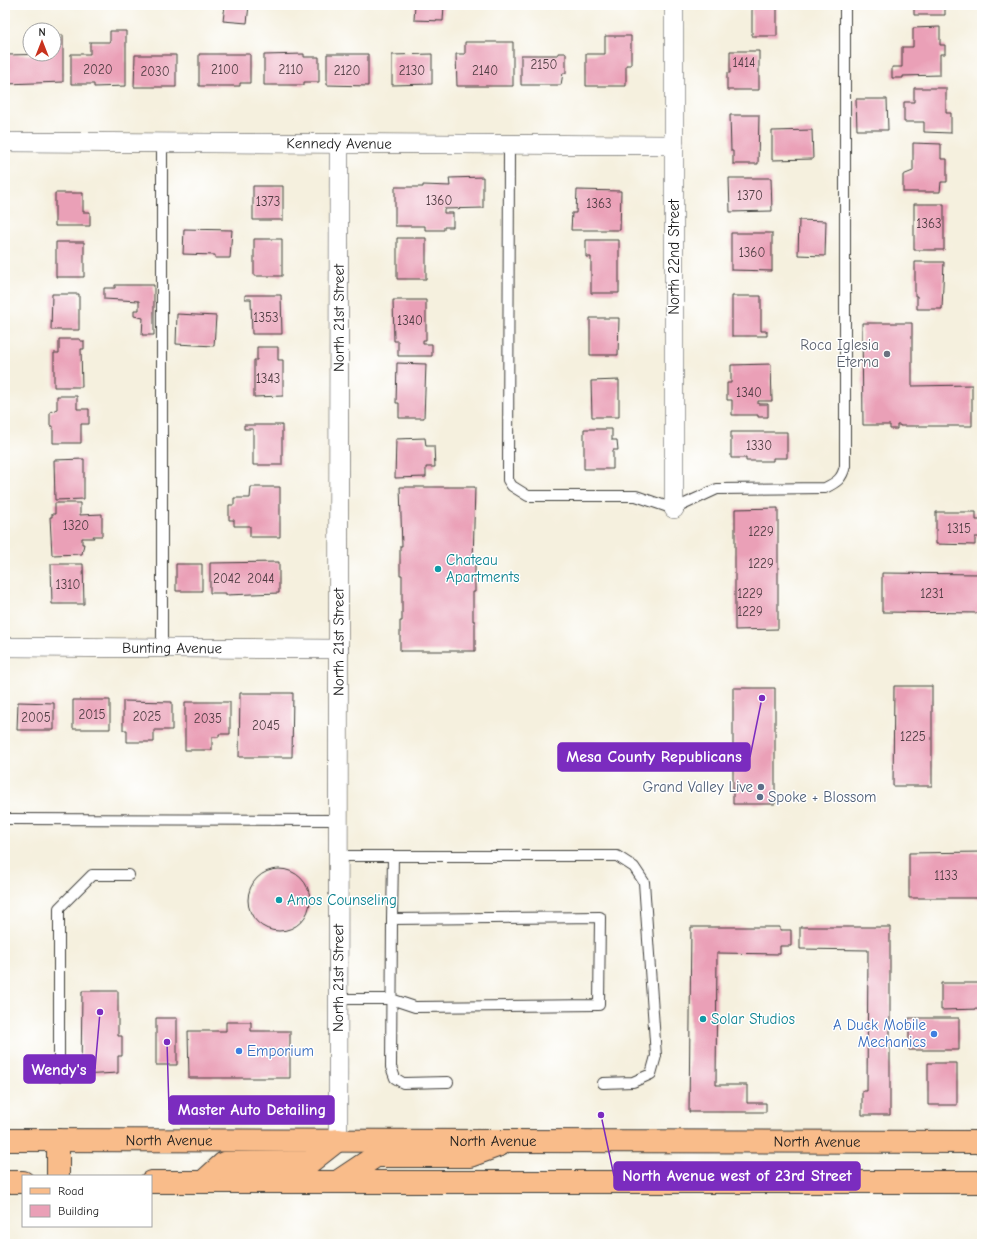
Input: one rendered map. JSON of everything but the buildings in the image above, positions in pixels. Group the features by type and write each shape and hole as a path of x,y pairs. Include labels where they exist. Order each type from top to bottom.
{"main road":[{"name":"North Avenue","path":"5,1140 982,1142"},
{"path":"58,1140 58,1175"},
{"path":"203,1182 224,1163 310,1162 338,1140"},
{"path":"338,1182 376,1156 470,1156 514,1140"},
{"path":"5,1182 22,1182"},
{"path":"152,1182 982,1182"}],"street":[{"name":"North 22nd Street","path":"674,5 674,509"},
{"name":"Kennedy Avenue","path":"5,142 509,143 674,145"},
{"name":"North 21st Street","path":"338,1140 339,143"},
{"name":"Bunting Avenue","path":"5,647 339,649"}],"lane":[{"path":"509,143 508,480 512,486 528,496 636,496 674,509 717,489 825,488 838,482 843,475 845,466 844,5"},
{"path":"162,142 162,648"},
{"path":"5,819 338,820"},
{"path":"338,856 617,856 634,867 644,882 656,1056 651,1074 633,1082 603,1083"},
{"path":"393,857 391,1067 395,1078 403,1083 448,1082"},
{"path":"58,1076 59,908 92,875 129,875"},
{"path":"338,999 391,999 416,1007 598,1005 600,917 392,919"}],"place":[{"name":"Roca Iglesia Eterna","path":"887,354"},
{"name":"Chateau Apartments","path":"438,569"},
{"name":"Mesa County Republicans","path":"762,698"},
{"name":"Grand Valley Live","path":"761,787"},
{"name":"Spoke + Blossom","path":"760,797"},
{"name":"Amos Counseling","path":"279,900"},
{"name":"Wendy's","path":"100,1012"},
{"name":"Solar Studios","path":"703,1019"},
{"name":"A Duck Mobile Mechanics","path":"934,1034"},
{"name":"Master Auto Detailing","path":"167,1042"},
{"name":"Emporium","path":"239,1051"},
{"name":"North Avenue west of 23rd Street","path":"601,1115"}]}
